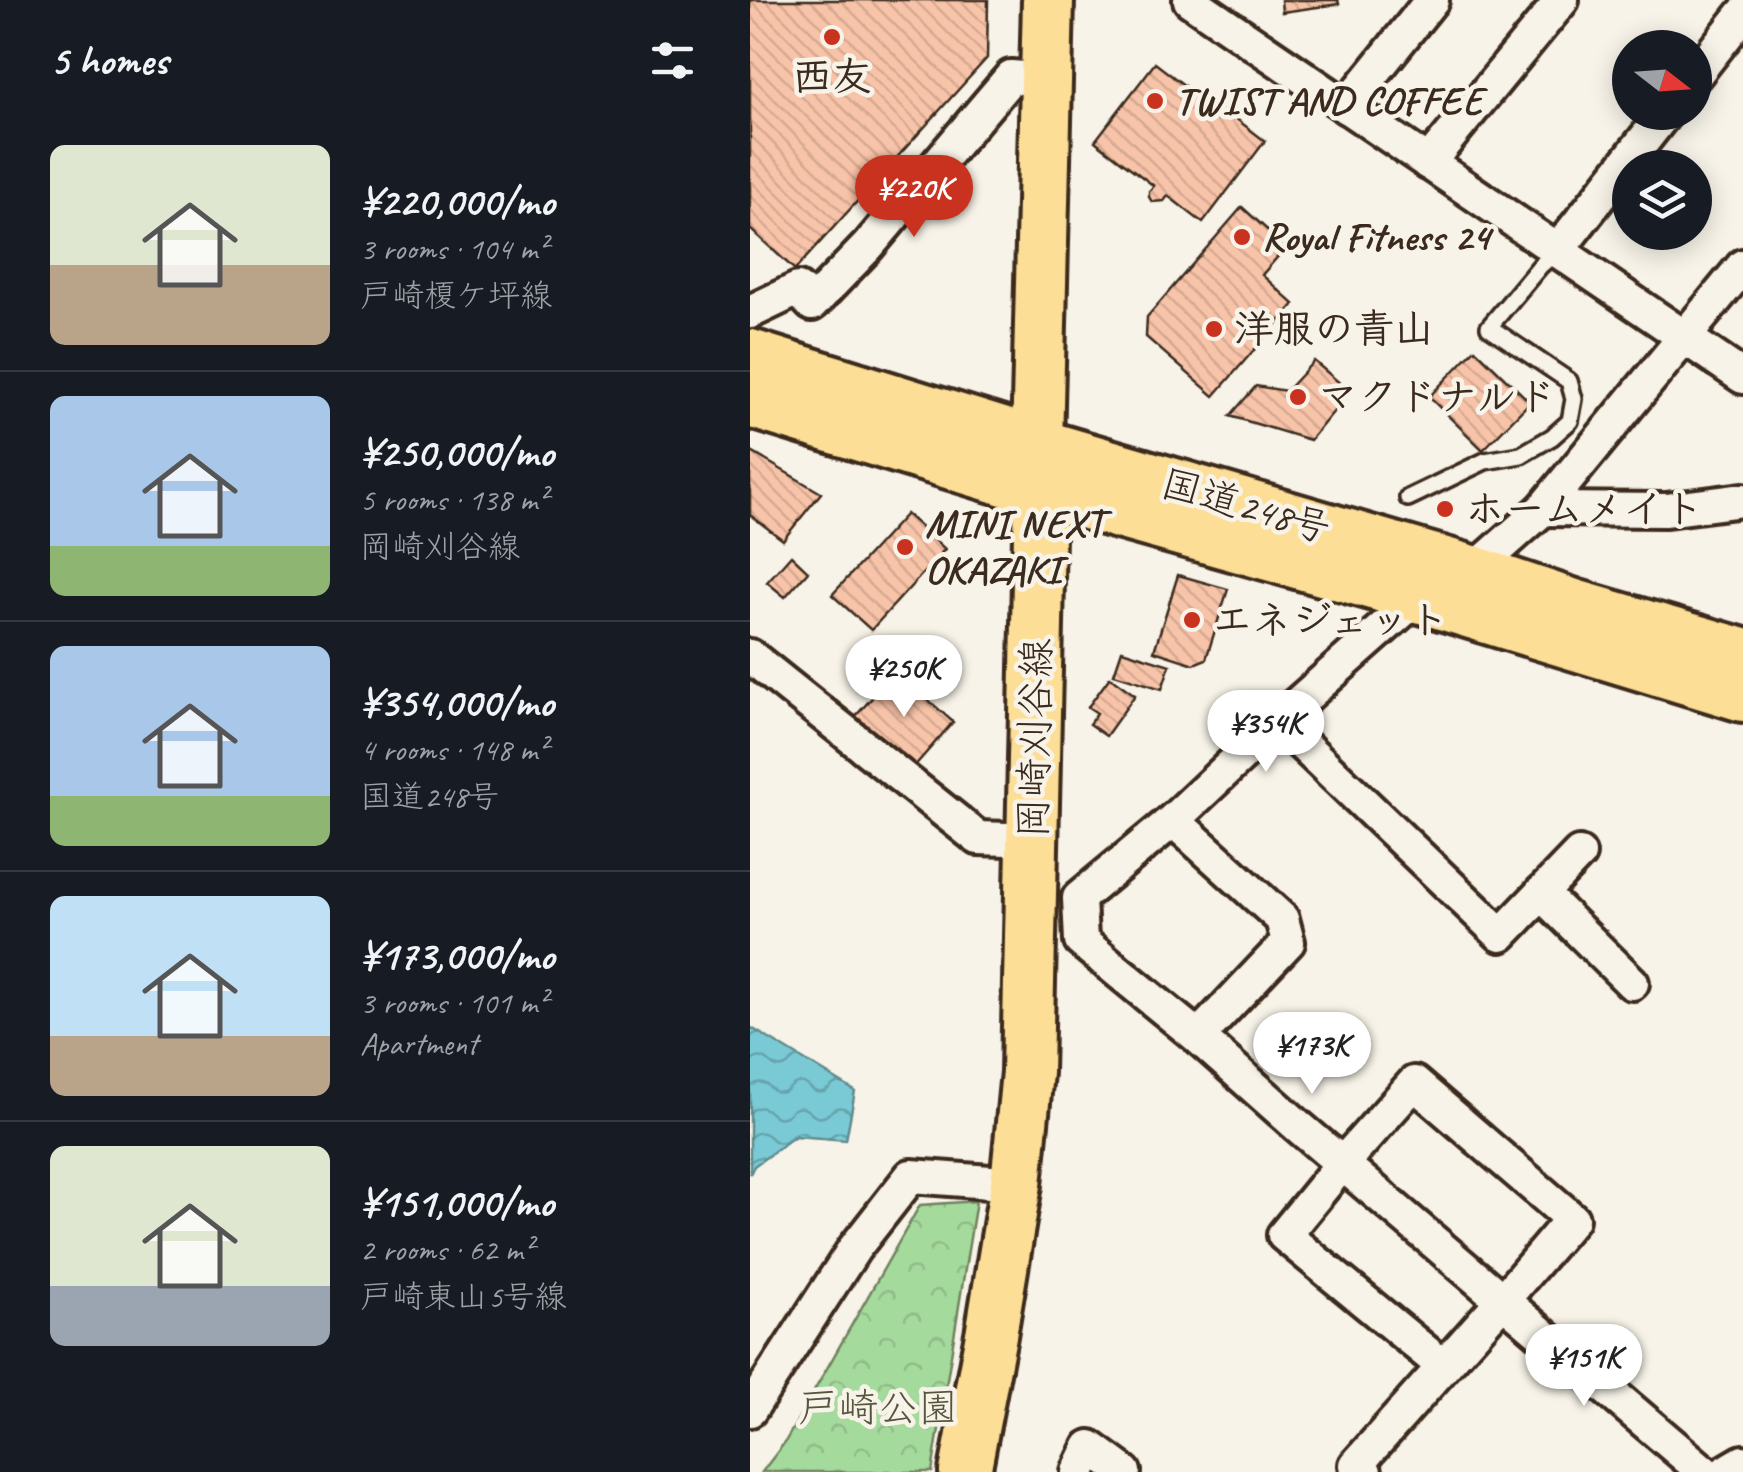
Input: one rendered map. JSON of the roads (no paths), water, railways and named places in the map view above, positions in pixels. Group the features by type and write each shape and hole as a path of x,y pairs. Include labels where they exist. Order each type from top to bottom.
{"highway":[{"name":"国道248号","path":"750,356 1038,467 1420,596 1743,696"},
{"name":"国道248号","path":"750,401 1472,572 1743,655"}],"main road":[{"name":"岡崎刈谷線","path":"965,1472 1016,1184 1027,1072 1048,0"}],"street":[{"path":"1190,0 1743,378"},
{"path":"1346,107 1432,0"},
{"path":"1428,163 1562,0"},
{"path":"1712,54 1743,14"},
{"path":"750,312 798,289 812,304 868,246 1011,77 1048,80"},
{"path":"1557,251 1652,130"},
{"path":"1704,1472 1081,941 1079,898 1173,820 1420,596 1472,572 1544,509 1743,266"},
{"path":"1544,509 1666,510 1743,500"},
{"path":"750,656 978,838 1032,840"},
{"path":"1278,721 1500,935 1580,854"},
{"path":"1173,820 1282,919 1288,942 1198,1037"},
{"path":"1540,894 1632,982"},
{"path":"1365,1472 1356,1466 1572,1218 1414,1083 1284,1235 1443,1366"},
{"path":"750,1410 854,1249 911,1176 1016,1184"},
{"path":"1078,1472 1090,1448 1124,1472"},
{"path":"1726,1472 1743,1462"}],"lane":[{"path":"1408,498 1485,462 1521,455 1570,421 1574,400 1569,381 1489,327 1557,251"}],"water":[{"path":"750,1027 855,1091 846,1140 795,1136 754,1166 750,1174"}],"place":[{"name":"西友","path":"832,37"},
{"name":"TWIST AND COFFEE","path":"1155,101"},
{"name":"Royal Fitness 24","path":"1242,237"},
{"name":"洋服の青山","path":"1214,329"},
{"name":"マクドナルド","path":"1298,397"},
{"name":"ホームメイト","path":"1445,509"},
{"name":"MINI NEXT OKAZAKI","path":"905,547"},
{"name":"エネジェット","path":"1192,620"}],"park label":[{"name":"戸崎公園","path":"878,1408"}]}
